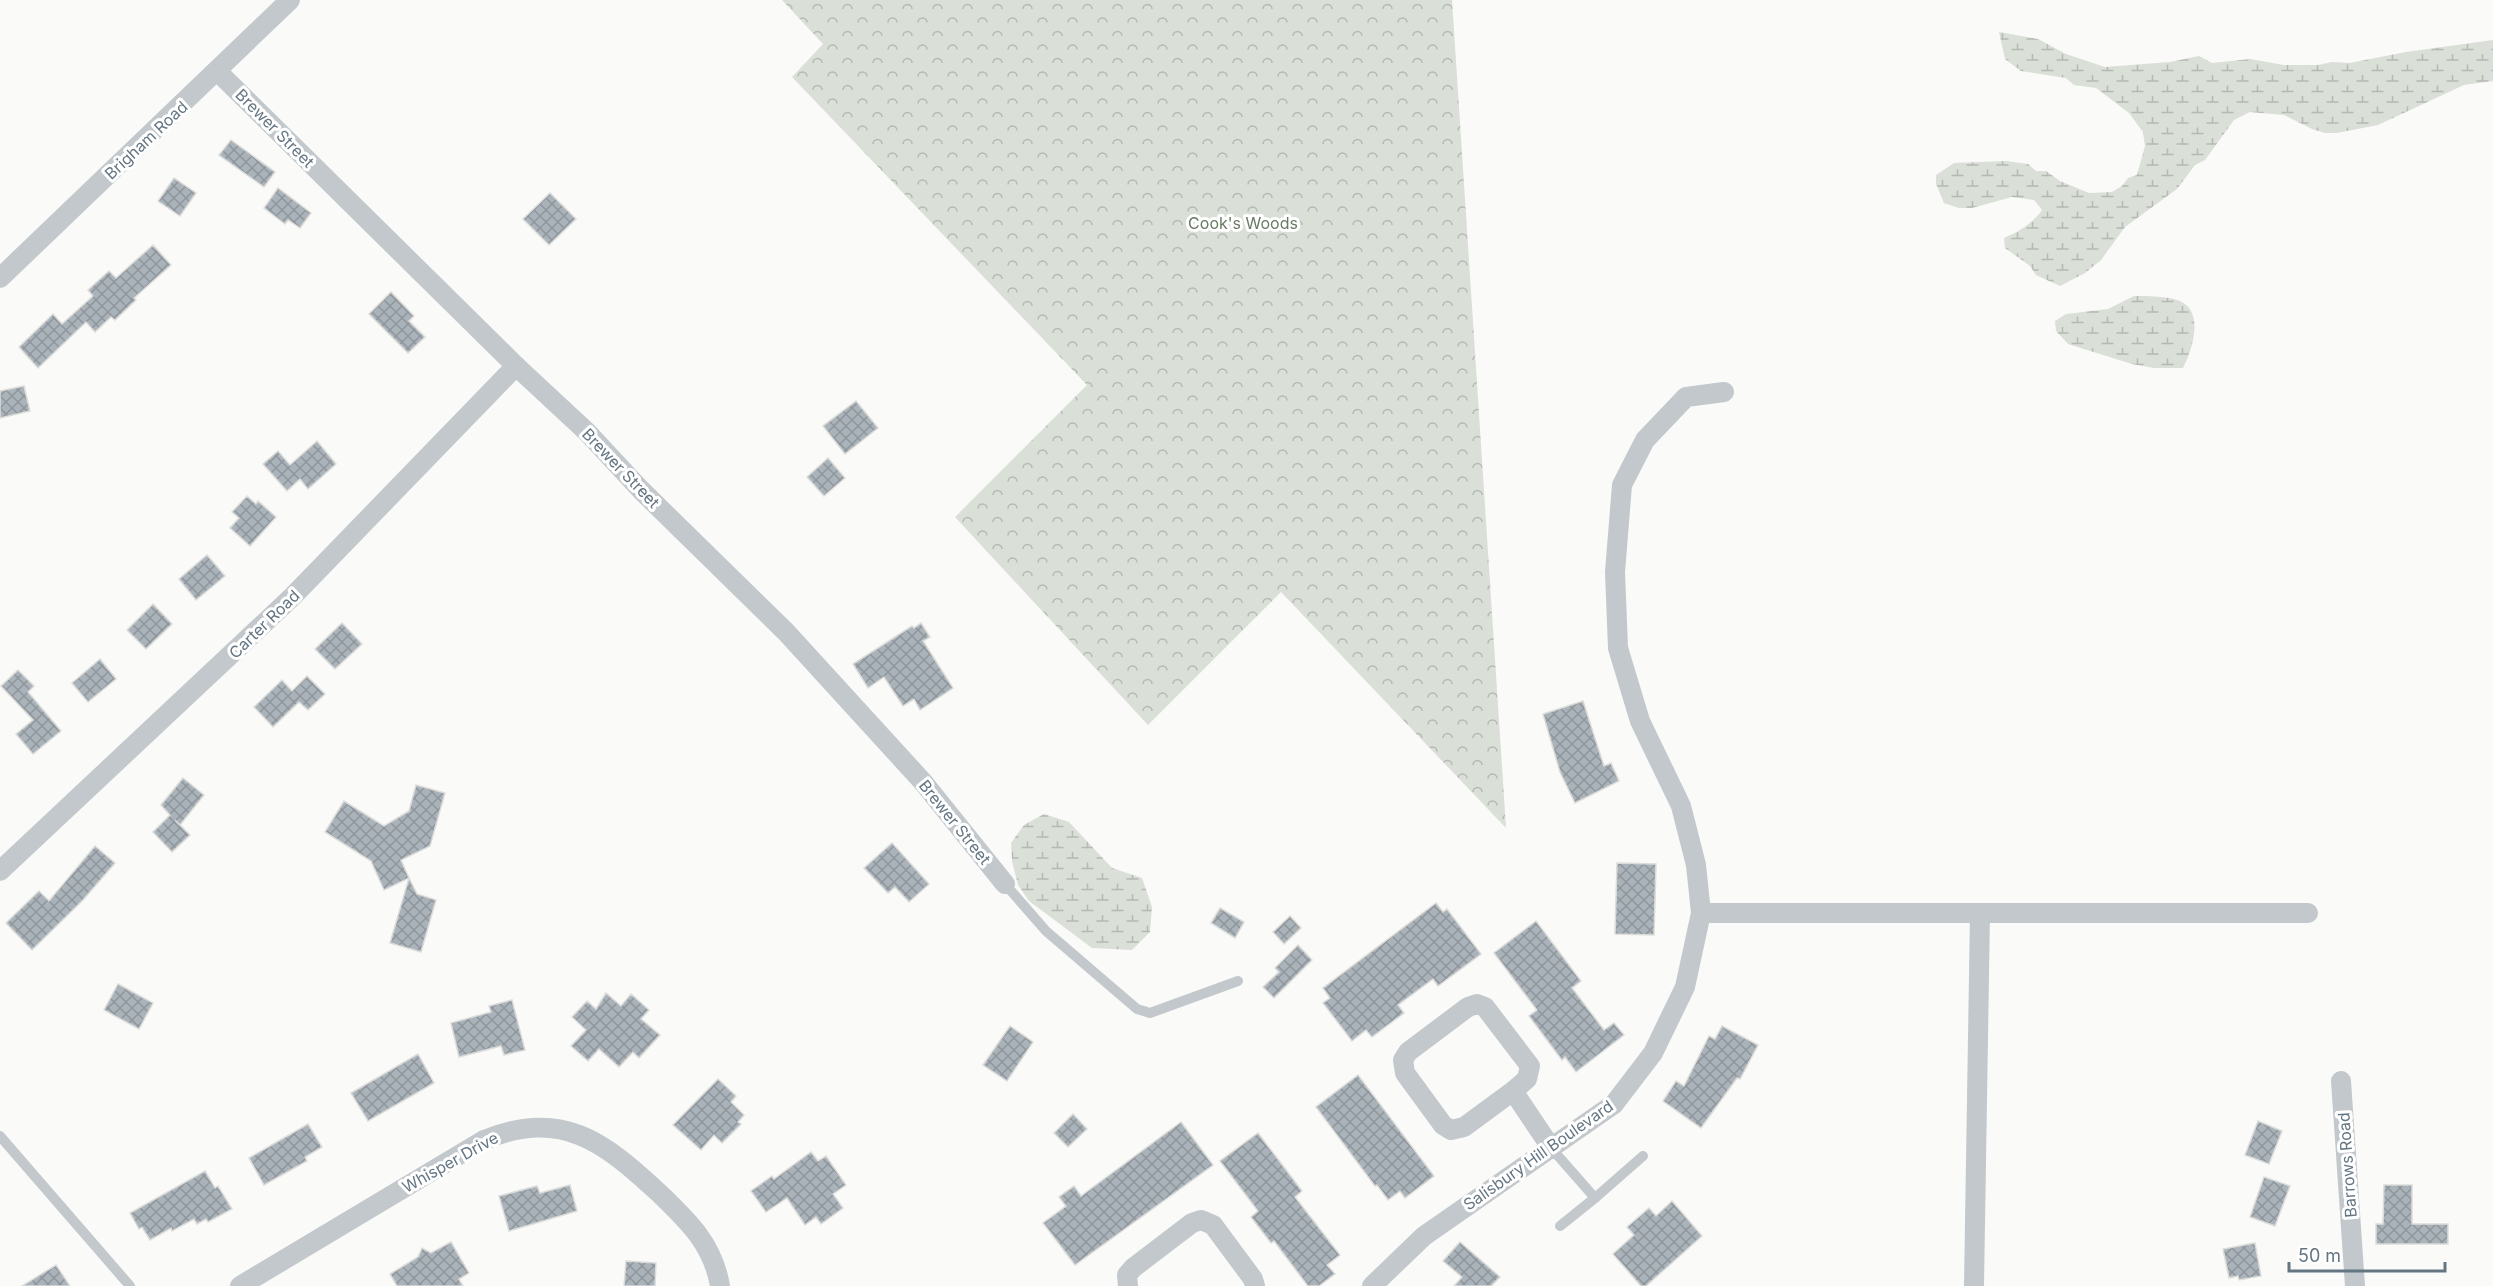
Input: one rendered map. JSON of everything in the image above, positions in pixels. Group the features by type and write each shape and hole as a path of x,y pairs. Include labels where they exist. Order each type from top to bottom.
{"street":[{"name":"Brigham Road","path":"0,278 218,72 290,0"},
{"name":"Brewer Street","path":"218,72 516,366 587,432 641,490 786,632 923,782 1005,884"},
{"name":"Carter Road","path":"0,871 285,604 516,366"},
{"name":"Salisbury Hill Boulevard","path":"1372,1286 1424,1236 1614,1104 1653,1053 1685,987 1701,912 1696,865 1681,807 1640,721 1618,648 1615,572 1622,485 1646,440 1686,397 1724,392"},
{"path":"1701,912 2308,913"},
{"path":"1974,1286 1980,913"},
{"path":"1481,1005 1489,1010 1530,1066 1527,1079 1513,1091 1464,1127 1451,1130 1443,1125 1405,1073 1403,1059 1408,1052 1468,1007 1481,1005"},
{"name":"Barrows Road","path":"2341,1080 2355,1286"},
{"path":"1513,1091 1552,1149"},
{"name":"Whisper Drive","path":"240,1286 484,1140 499,1133 531,1127 548,1127 579,1135 620,1157 699,1233 714,1261 720,1286"},
{"path":"1128,1286 1127,1275 1132,1268 1192,1223 1201,1220 1213,1225 1253,1279 1255,1286"}],"lane":[{"path":"1005,884 1046,931 1137,1009 1150,1013 1238,981"},
{"path":"0,1136 130,1286"},
{"path":"1552,1149 1595,1198"},
{"path":"1560,1226 1643,1156"}],"green space":[{"name":"Cook's Woods","path":"782,0 1452,0 1506,828 1281,592 1148,725 955,517 1087,385 792,77 823,44"},
{"path":"1999,32 2038,39 2066,54 2105,67 2170,62 2199,56 2212,63 2250,59 2284,65 2350,63 2406,52 2493,40 2493,81 2464,85 2378,125 2337,133 2325,133 2312,129 2284,115 2250,112 2234,120 2205,160 2195,165 2177,189 2125,227 2101,260 2085,273 2060,286 2036,275 2030,266 2005,248 2004,238 2025,227 2042,210 2034,200 2012,197 1972,208 1959,208 1944,203 1936,184 1936,175 1954,163 2006,161 2028,164 2036,171 2046,171 2060,181 2089,193 2112,192 2122,186 2128,178 2137,175 2145,146 2143,132 2129,113 2096,88 2074,85 2066,78 2021,71 2005,59"},
{"path":"2134,296 2169,298 2188,306 2192,314 2194,332 2190,352 2183,368 2154,368 2132,364 2068,344 2056,331 2055,321 2066,314 2108,309"},
{"path":"1044,814 1069,822 1112,868 1142,878 1152,907 1150,932 1132,950 1092,948 1029,901 1018,885 1012,861 1011,843 1024,825"}],"building":[{"path":"231,140 275,172 264,187 219,155"},
{"path":"174,178 196,193 180,216 158,201"},
{"path":"278,188 311,213 300,228 288,220 285,224 264,208"},
{"path":"550,193 576,219 549,245 523,219"},
{"path":"153,245 171,265 134,298 136,300 115,320 111,317 95,332 86,322 38,368 19,347 53,314 62,324 93,296 88,290 109,271 116,278"},
{"path":"391,292 414,316 409,321 425,337 408,353 369,314"},
{"path":"24,386 30,411 0,418 0,391"},
{"path":"856,401 878,428 845,454 823,426"},
{"path":"317,441 336,464 308,489 300,479 287,491 263,464 278,451 290,465"},
{"path":"828,458 845,478 824,496 807,477"},
{"path":"247,496 256,504 258,501 276,517 250,546 230,528 239,518 232,512"},
{"path":"207,555 225,576 196,600 179,579"},
{"path":"153,604 172,624 146,649 127,630"},
{"path":"342,623 362,644 335,669 315,649"},
{"path":"921,623 930,637 923,641 953,688 920,710 914,699 903,706 884,677 868,688 853,664 912,626 914,628"},
{"path":"100,659 116,679 88,702 72,683"},
{"path":"18,670 34,686 28,692 61,731 33,754 16,734 33,720 1,686"},
{"path":"307,676 325,694 308,710 299,702 273,727 254,707 282,680 292,691"},
{"path":"1583,701 1604,766 1611,763 1619,781 1575,803 1560,772 1543,714"},
{"path":"183,778 204,795 180,825 190,835 172,852 153,832 170,815 161,805"},
{"path":"416,785 445,793 430,846 401,860 409,878 384,890 371,861 325,832 344,801 384,826 409,811"},
{"path":"892,843 929,884 909,902 895,887 888,893 864,868"},
{"path":"95,846 115,863 83,900 32,950 6,923 39,891 49,901"},
{"path":"1617,863 1656,864 1654,935 1615,934"},
{"path":"409,878 417,894 436,900 421,952 390,943"},
{"path":"1436,903 1443,912 1447,909 1481,954 1438,986 1433,979 1398,1005 1404,1013 1372,1037 1366,1030 1352,1041 1323,1003 1330,998 1323,988"},
{"path":"1220,908 1244,922 1235,938 1211,923"},
{"path":"1290,916 1301,928 1284,944 1273,932"},
{"path":"1536,921 1581,981 1572,988 1604,1030 1614,1023 1624,1035 1576,1072 1565,1057 1562,1060 1529,1016 1537,1010 1494,953"},
{"path":"1298,945 1312,960 1274,998 1263,987 1279,972 1275,968"},
{"path":"118,984 153,1003 139,1029 104,1010"},
{"path":"606,993 621,1006 631,994 649,1010 641,1019 660,1035 639,1058 633,1052 619,1067 599,1049 588,1061 571,1046 586,1030 572,1017 587,1001 596,1009"},
{"path":"512,1000 525,1050 504,1055 501,1046 459,1057 451,1023 491,1012 489,1006"},
{"path":"1010,1026 1033,1042 1007,1081 983,1065"},
{"path":"1722,1026 1758,1045 1740,1079 1737,1078 1701,1128 1663,1101 1676,1081 1684,1086 1709,1036 1715,1039"},
{"path":"418,1054 434,1083 368,1121 351,1093"},
{"path":"1358,1075 1434,1176 1405,1198 1400,1191 1388,1200 1316,1107"},
{"path":"718,1079 736,1096 731,1102 744,1115 738,1122 741,1124 722,1143 714,1135 701,1150 673,1125"},
{"path":"1073,1114 1087,1129 1068,1147 1054,1133"},
{"path":"2258,1121 2282,1131 2269,1164 2245,1155"},
{"path":"1181,1122 1213,1165 1075,1265 1043,1223 1066,1206 1059,1197 1074,1186 1081,1196"},
{"path":"308,1124 322,1147 305,1157 307,1161 264,1185 249,1158"},
{"path":"1258,1133 1302,1191 1295,1197 1340,1255 1327,1265 1335,1274 1319,1286 1308,1286 1274,1241 1271,1243 1251,1217 1258,1211 1220,1161"},
{"path":"811,1152 818,1161 826,1156 846,1185 833,1194 843,1208 821,1224 816,1217 805,1225 787,1198 766,1212 751,1191 772,1176 774,1179"},
{"path":"205,1171 215,1188 218,1186 232,1209 208,1222 206,1219 197,1224 194,1219 150,1240 142,1227 139,1229 130,1213"},
{"path":"2264,1177 2290,1186 2275,1226 2250,1217"},
{"path":"570,1185 577,1211 509,1231 499,1196 537,1186 540,1193"},
{"path":"2384,1185 2412,1185 2412,1224 2448,1224 2448,1244 2376,1244 2376,1224 2383,1224"},
{"path":"1672,1201 1702,1236 1646,1286 1641,1286 1613,1254 1634,1235 1627,1227 1649,1208 1656,1216"},
{"path":"451,1242 469,1273 459,1279 463,1286 397,1286 390,1274 418,1257 422,1248 431,1253"},
{"path":"1460,1242 1500,1277 1491,1286 1454,1286 1462,1277 1443,1261"},
{"path":"2255,1243 2261,1276 2239,1280 2238,1276 2229,1278 2223,1249"},
{"path":"626,1261 656,1263 655,1286 624,1286"},
{"path":"56,1265 70,1286 22,1286"}]}
